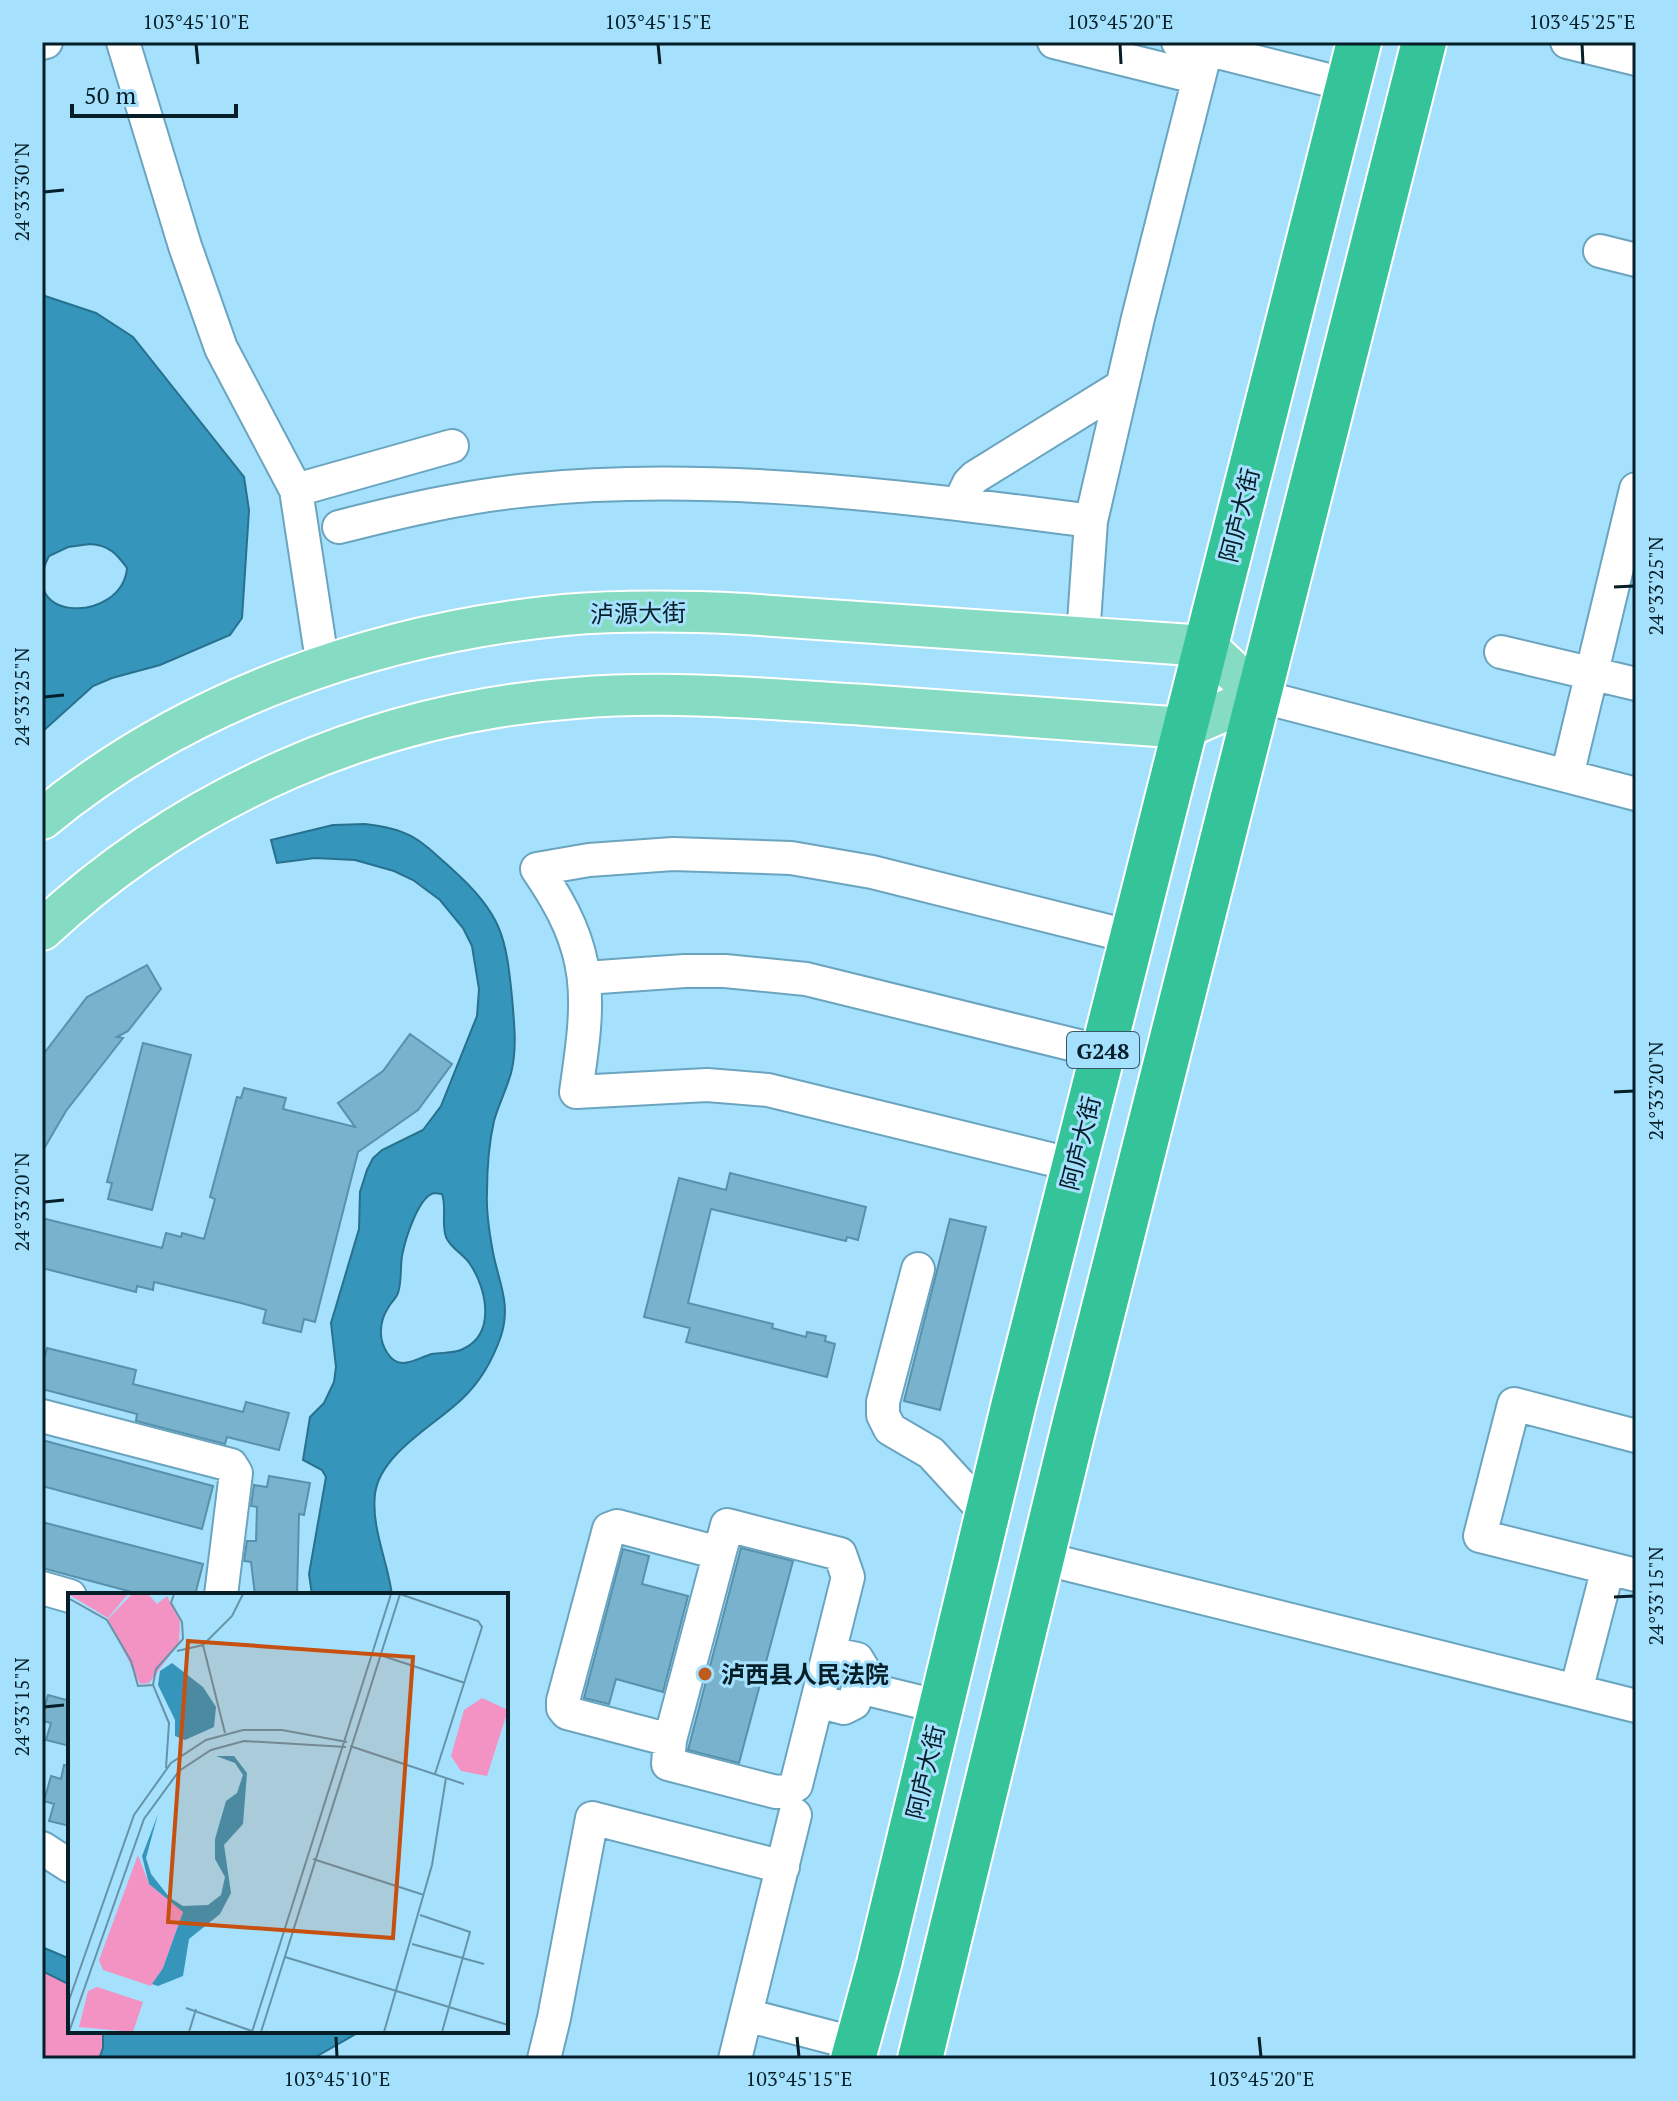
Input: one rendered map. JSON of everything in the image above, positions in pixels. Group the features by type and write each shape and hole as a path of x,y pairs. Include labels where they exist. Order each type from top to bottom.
{"highway":[{"name":"阿庐大街","path":"855,2052 1074,1165 1359,42"},
{"name":"G248","path":"920,2059 1042,1558 1424,42"}],"main road":[{"name":"泸源大街","path":"42,819 95,779 187,724 235,701 323,667 397,644 455,631 565,615 621,612 745,614 1206,646"},
{"path":"42,930 104,876 142,848 225,798 315,758 418,725 484,710 573,698 682,694 1185,728 1259,696 1206,646"}],"street":[{"path":"123,42 181,231 221,348 296,490 323,667"},
{"path":"1054,42 1198,53 1348,85"},
{"path":"1567,42 1636,59"},
{"path":"1083,637 1091,521 1198,53"},
{"path":"1600,251 1636,260"},
{"path":"959,504 975,477 1122,386"},
{"path":"296,490 452,446"},
{"path":"339,527 480,496 626,483 813,491 959,504 1091,521"},
{"path":"1567,776 1636,489"},
{"path":"1501,652 1636,684"},
{"path":"1259,696 1636,794"},
{"path":"1074,1165 768,1090 707,1085 576,1092 586,1022 585,978 569,924 537,869 589,860 673,854 791,858 872,872 1132,937"},
{"path":"585,978 725,971 806,979 1103,1052"},
{"path":"918,1269 883,1402 883,1415 890,1429 918,1444 943,1463 987,1514"},
{"path":"1576,1691 1622,1572 1480,1536 1514,1404 1636,1436"},
{"path":"42,1416 231,1465 236,1473 221,1593"},
{"path":"727,1525 840,1554 848,1577 796,1785 787,1791 776,1792 668,1764 670,1740 719,1553 727,1525"},
{"path":"670,1740 567,1713 563,1701 609,1529 617,1526 719,1553"},
{"path":"1042,1558 1636,1706"},
{"path":"42,1588 68,1595"},
{"path":"817,1701 844,1708 854,1703 859,1687 863,1669 857,1659 829,1653"},
{"path":"859,1687 941,1707"},
{"path":"735,2059 795,1815"},
{"path":"544,2059 592,1818 783,1867"},
{"path":"42,1848 68,1865"},
{"path":"746,2015 855,2052"}],"shaded area":[{"path":"42,1971 68,1984 68,2033 103,2033 103,2048 99,2059 42,2059"}],"water":[{"path":"42,295 96,313 133,337 244,477 249,510 242,618 230,635 160,665 93,686 42,732","holes":["102,546 120,558 127,568 121,586 108,599 91,606 73,608 57,604 46,594 42,578 49,556 68,547"]},
{"path":"365,824 404,833 432,851 482,899 498,927 507,957 514,1015 514,1060 494,1121 487,1184 489,1227 504,1301 504,1324 494,1353 475,1384 452,1408 398,1452 379,1479 375,1494 375,1519 392,1593 312,1593 309,1574 326,1477 322,1470 303,1460 310,1417 324,1403 334,1382 336,1367 331,1323 359,1229 360,1192 367,1170 382,1150 423,1130 441,1106 477,1016 479,989 472,946 463,928 440,900 413,880 355,860 315,858 277,863 271,840 333,825","holes":["442,1194 446,1237 467,1260 481,1286 484,1322 480,1333 463,1349 398,1362 388,1354 381,1331 383,1319 398,1293 406,1240 413,1220 428,1196"]},
{"path":"42,1947 68,1958 68,1984 42,1971"},
{"path":"103,2033 358,2033 312,2059 99,2059"}],"building":[{"path":"147,965 161,989 128,1031 117,1037 123,1038 66,1111 42,1152 42,1056 87,997"},
{"path":"410,1034 452,1064 418,1110 358,1152 315,1322 304,1319 301,1332 263,1323 266,1310 241,1303 154,1282 153,1290 137,1286 136,1292 42,1268 42,1218 162,1248 166,1233 181,1237 182,1233 204,1239 215,1199 210,1197 237,1097 241,1098 244,1088 286,1098 283,1109 355,1127 338,1103 383,1071"},
{"path":"143,1043 191,1055 152,1210 108,1199 112,1183 107,1182"},
{"path":"730,1173 866,1207 858,1240 847,1237 846,1241 711,1209 688,1303 773,1324 772,1328 806,1337 807,1332 826,1336 825,1341 835,1344 827,1377 686,1342 690,1328 644,1317 679,1178 726,1190"},
{"path":"950,1219 986,1227 940,1410 904,1401"},
{"path":"47,1348 136,1370 133,1384 243,1412 246,1402 289,1413 279,1450 227,1437 225,1444 136,1421 137,1414 42,1389 42,1366"},
{"path":"42,1440 213,1486 202,1529 42,1486"},
{"path":"269,1476 310,1483 304,1515 299,1514 297,1593 255,1593 251,1562 244,1561 247,1541 256,1541 257,1507 251,1506 254,1485 267,1487"},
{"path":"42,1522 203,1564 196,1593 136,1593 42,1568"},
{"path":"741,1548 793,1561 739,1763 688,1750"},
{"path":"623,1549 649,1556 642,1584 688,1596 663,1692 616,1679 609,1704 584,1698"},
{"path":"48,1695 68,1700 68,1746 46,1740 51,1723 42,1721"},
{"path":"64,1765 68,1766 68,1826 49,1821 54,1804 44,1801 51,1776 61,1779"}],"place":[{"name":"泸西县人民法院","path":"705,1674"}]}
